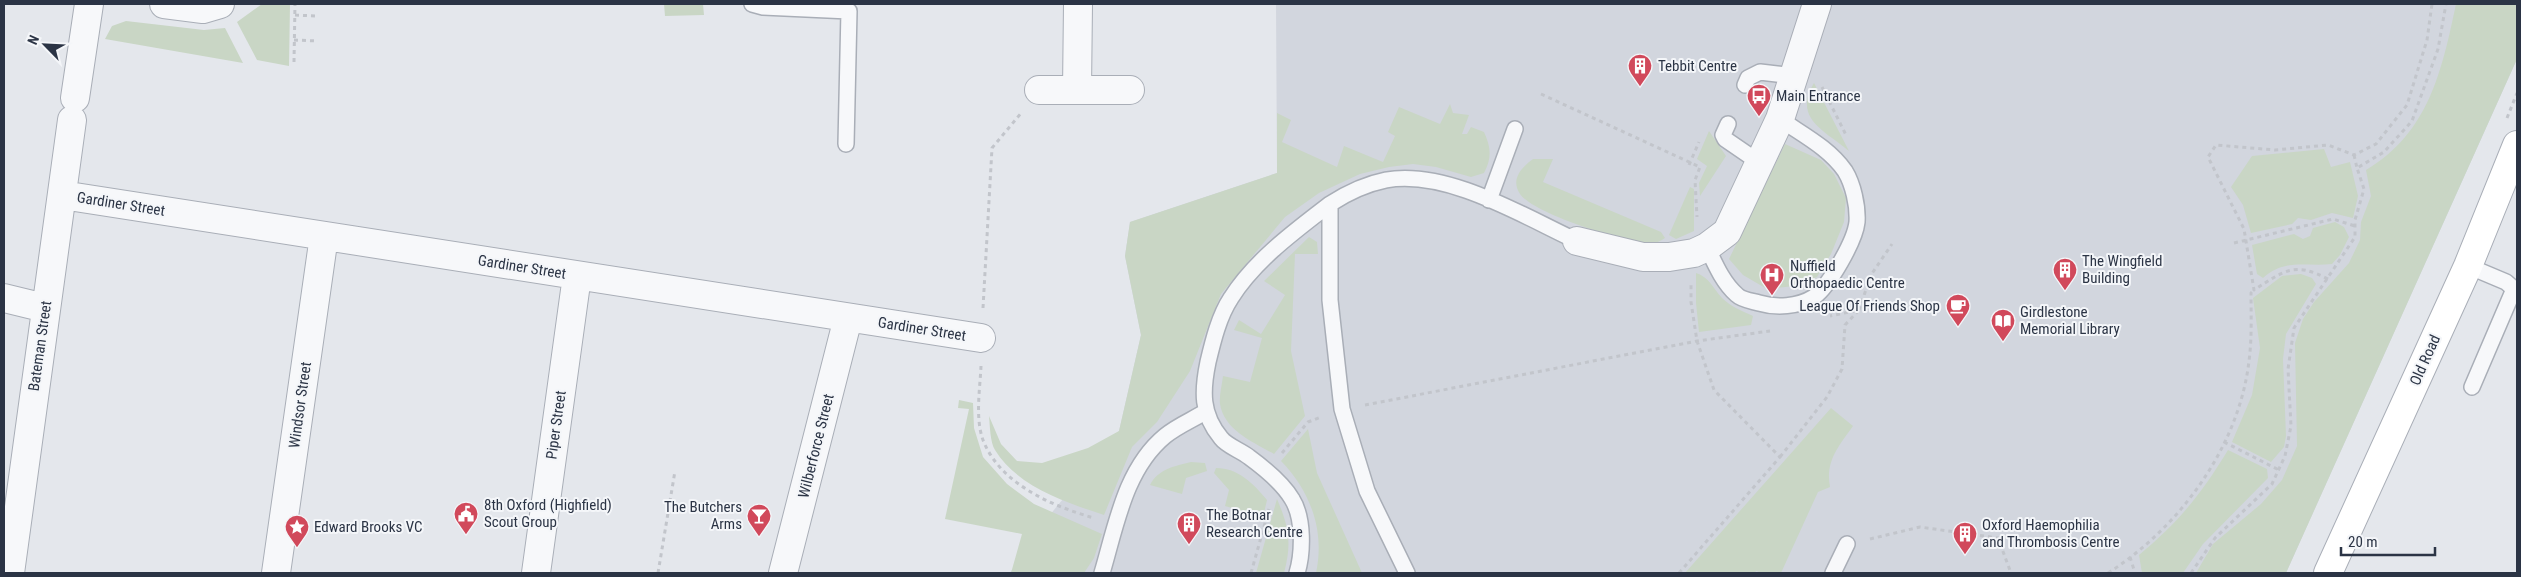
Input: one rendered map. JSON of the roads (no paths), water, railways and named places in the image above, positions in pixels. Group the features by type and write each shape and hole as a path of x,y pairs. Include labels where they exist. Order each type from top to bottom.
{"street":[{"name":"Bateman Street","path":"14,573 45,308 89,4"},
{"path":"164,4 203,9 220,4"},
{"path":"1077,90 1078,4"},
{"path":"1577,241 1643,257 1669,257 1694,253 1707,247 1727,232 1780,119 1807,80 1817,4"},
{"path":"1039,90 1130,90"},
{"name":"Old Road","path":"2328,573 2468,266 2517,145"},
{"name":"Gardiner Street","path":"62,195 981,338"},
{"name":"Windsor Street","path":"276,573 324,236"},
{"name":"Piper Street","path":"536,573 577,276"},
{"path":"4,298 45,308"},
{"name":"Wilberforce Street","path":"783,573 848,318"}],"lane":[{"path":"752,4 763,7 849,12 846,144"},
{"path":"1745,86 1748,78 1760,72 1807,80"},
{"path":"1707,247 1718,270 1738,297 1764,304 1783,307 1813,297 1832,277 1857,223 1855,196 1846,172 1829,152 1780,119"},
{"path":"1728,124 1723,135 1725,139 1760,163"},
{"path":"1489,200 1515,129"},
{"path":"1298,573 1301,560 1301,531 1293,500 1277,480 1248,456 1221,439 1205,412 1206,370 1221,318 1231,298 1265,258 1330,204 1350,192 1387,180 1424,179 1457,188 1489,200 1577,241"},
{"path":"1330,204 1330,300 1342,409 1367,491 1407,573"},
{"path":"2468,266 2506,282 2514,290 2472,387"},
{"path":"1102,573 1116,525 1139,465 1165,436 1205,412"},
{"path":"1833,573 1847,544"}],"place":[{"name":"Tebbit Centre","path":"1640,87"},
{"name":"Main Entrance","path":"1759,117"},
{"name":"The Wingfield Building","path":"2065,291"},
{"name":"Nuffield Orthopaedic Centre","path":"1772,296"},
{"name":"League Of Friends Shop","path":"1958,327"},
{"name":"Girdlestone Memorial Library","path":"2003,342"},
{"name":"8th Oxford (Highfield) Scout Group","path":"466,535"},
{"name":"The Butchers Arms","path":"759,537"},
{"name":"The Botnar Research Centre","path":"1189,545"},
{"name":"Edward Brooks VC","path":"297,548"},
{"name":"Oxford Haemophilia and Thrombosis Centre","path":"1965,555"}]}
